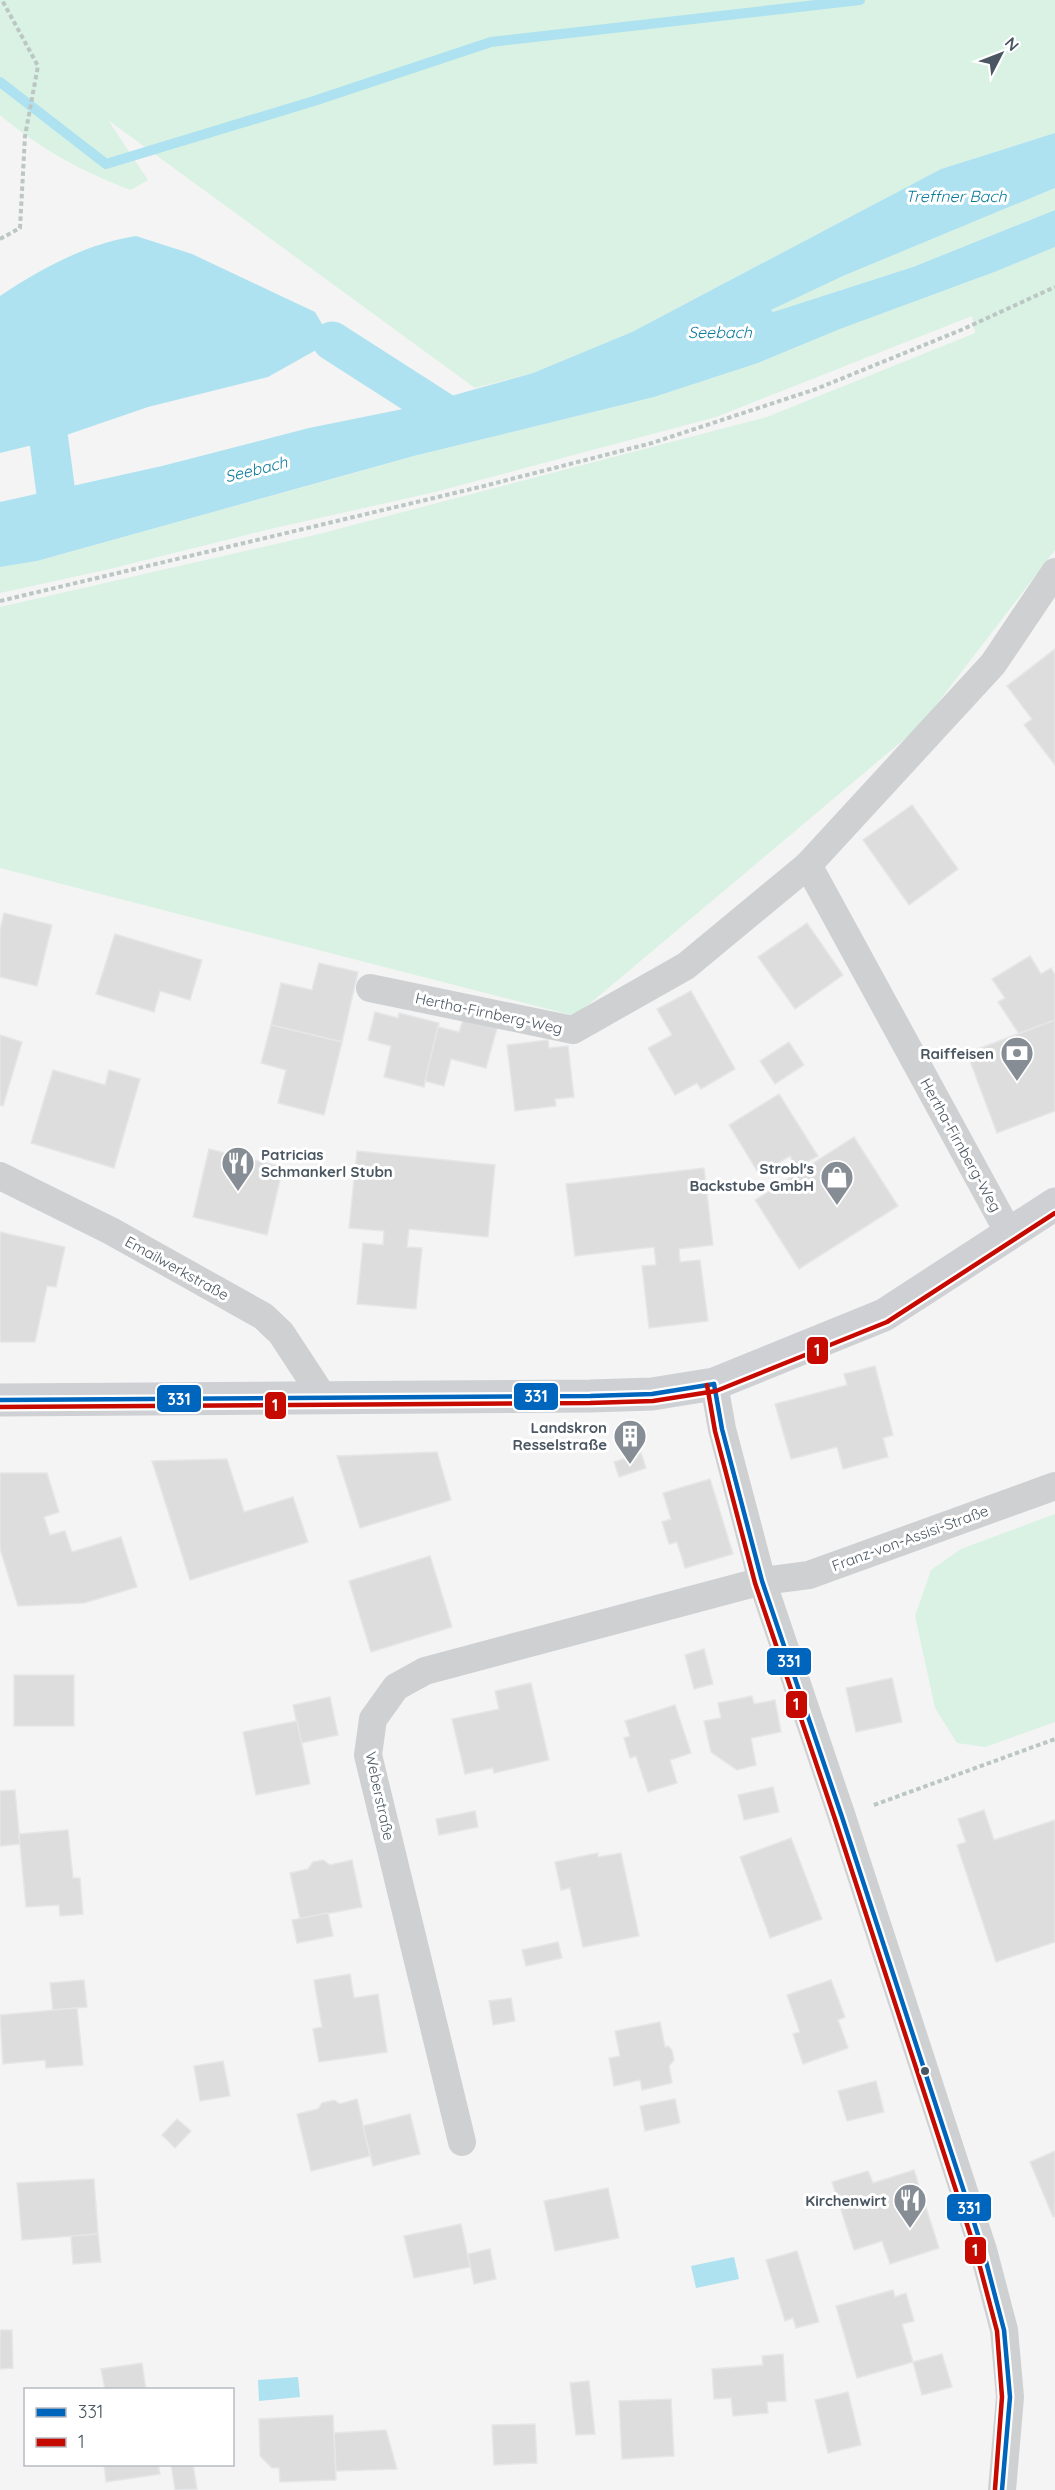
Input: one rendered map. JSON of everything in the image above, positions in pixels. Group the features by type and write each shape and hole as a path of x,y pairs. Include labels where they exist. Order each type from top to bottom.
{"main road":[{"path":"0,1400 611,1396 652,1394 714,1384 884,1315 1055,1204"}],"street":[{"name":"Hertha-Firnberg-Weg","path":"370,988 573,1030 686,966 808,865 993,664 1055,572"},
{"name":"Hertha-Firnberg-Weg","path":"808,865 1010,1235"},
{"name":"Emailwerkstraße","path":"0,1176 111,1231 263,1316 281,1333 323,1397"},
{"path":"714,1384 722,1429 762,1581 842,1817 983,2250 1004,2330 1010,2397 1002,2490"},
{"name":"Franz-von-Assisi-Straße","path":"762,1581 809,1575 1055,1486"},
{"name":"Weberstraße","path":"462,2142 368,1755 373,1719 396,1687 425,1671 762,1581"}],"path":[{"path":"0,239 20,228 27,120 38,66 2,0"},
{"path":"0,600 480,487 652,443 816,389 961,330 1055,287"},
{"path":"842,1817 1055,1739"}],"green space":[{"path":"0,0 1055,0 1055,133 941,169 632,332 533,373 475,388 108,120 148,180 131,190 62,158 0,115"},
{"path":"1055,188 1055,210 913,267 773,312 771,310 843,276"},
{"path":"1055,247 1055,550 920,726 575,1016 0,868 0,607 315,535 767,417 975,333 972,316 716,417 435,492 0,593 0,567 37,561 415,456 654,397 758,363 840,329"},
{"path":"1055,1514 1055,1722 985,1747 957,1743 935,1708 915,1616 931,1570 961,1549"}],"water":[{"name":"Seebach","path":"1055,133 1055,188 843,276 771,310 773,312 913,267 1055,210 1055,247 997,271 840,329 758,363 654,397 414,456 37,561 0,567 0,502 162,466 309,428 408,408 533,373 632,332 941,169"},
{"path":"136,236 192,254 315,312 332,341 268,377 148,407 49,441 0,453 0,296 65,258 118,239"},
{"path":"734,2257 739,2279 696,2288 691,2266"},
{"path":"298,2377 300,2397 259,2401 258,2380"}],"building":[{"path":"1055,649 1055,765 1024,725 1032,719 1007,686"},
{"path":"912,805 958,869 909,905 863,840"},
{"path":"4,913 52,925 37,986 0,977 0,930"},
{"path":"807,923 843,975 795,1009 758,957"},
{"path":"115,934 202,960 190,1000 160,991 154,1012 96,994"},
{"path":"1030,956 1041,974 1051,968 1055,975 1055,1020 1019,1034 998,1002 1005,998 992,979"},
{"path":"319,963 358,972 342,1042 271,1025 281,983 312,990"},
{"path":"691,991 735,1069 701,1089 697,1083 675,1095 648,1048 672,1035 657,1009"},
{"path":"375,1012 398,1018 399,1013 439,1023 424,1087 384,1077 391,1046 368,1040"},
{"path":"463,1020 497,1028 486,1068 451,1059 444,1086 425,1081 438,1027 459,1032"},
{"name":"Raiffeisen","path":"1055,1020 1055,1111 997,1133 967,1053"},
{"path":"271,1025 342,1042 324,1115 278,1103 286,1070 261,1063"},
{"path":"0,1035 22,1042 3,1106 0,1105"},
{"path":"548,1040 549,1048 568,1046 574,1097 555,1099 556,1106 515,1111 507,1045"},
{"path":"789,1042 804,1065 775,1084 760,1061"},
{"path":"53,1070 105,1085 109,1070 140,1079 114,1168 31,1143"},
{"path":"779,1094 818,1156 797,1168 790,1156 759,1174 729,1125"},
{"path":"854,1137 898,1206 799,1269 755,1200"},
{"name":"Patricias Schmankerl Stubn","path":"209,1149 283,1167 267,1235 193,1217"},
{"path":"357,1151 495,1165 488,1237 409,1229 407,1247 422,1248 416,1309 357,1304 363,1243 383,1245 384,1231 349,1228"},
{"path":"704,1168 713,1245 679,1249 680,1262 700,1260 708,1321 649,1328 642,1266 656,1265 654,1247 575,1256 566,1184"},
{"path":"0,1232 65,1247 56,1287 47,1286 35,1342 0,1342"},
{"path":"875,1366 893,1435 883,1438 888,1457 843,1469 837,1447 791,1459 775,1404 847,1385 844,1374"},
{"path":"437,1452 451,1500 360,1528 337,1456"},
{"name":"Landskron Resselstraße","path":"641,1453 646,1468 619,1477 614,1462"},
{"path":"227,1459 244,1512 293,1497 308,1542 190,1580 152,1461"},
{"path":"0,1473 47,1473 59,1512 44,1517 50,1535 65,1531 72,1552 121,1537 137,1587 84,1603 18,1606 0,1549"},
{"path":"710,1479 733,1554 685,1568 677,1542 669,1544 662,1522 671,1519 663,1493"},
{"path":"430,1556 452,1627 371,1652 349,1581"},
{"path":"704,1649 713,1684 694,1689 685,1655"},
{"path":"14,1675 74,1675 74,1726 14,1726"},
{"path":"892,1678 902,1722 856,1732 846,1688"},
{"path":"531,1683 549,1760 494,1773 493,1768 465,1774 452,1719 499,1709 495,1691"},
{"path":"752,1696 754,1704 775,1700 781,1732 751,1738 756,1765 737,1770 711,1752 704,1721 721,1718 718,1703"},
{"path":"330,1697 338,1735 301,1743 293,1705"},
{"path":"675,1705 691,1753 670,1760 677,1783 648,1792 636,1756 630,1758 624,1738 630,1736 625,1721"},
{"path":"297,1721 310,1784 256,1795 243,1732"},
{"path":"773,1787 779,1812 744,1820 738,1795"},
{"path":"15,1790 20,1844 0,1846 0,1791"},
{"path":"984,1810 994,1840 1055,1820 1055,1942 996,1962 957,1845 966,1842 958,1819"},
{"path":"475,1811 478,1827 439,1835 436,1819"},
{"path":"68,1830 73,1878 80,1878 83,1914 60,1916 59,1905 26,1907 19,1834"},
{"path":"791,1838 822,1919 770,1938 740,1857"},
{"path":"598,1853 598,1857 621,1853 639,1936 583,1947 570,1888 561,1890 555,1862"},
{"path":"323,1860 330,1865 352,1860 362,1907 300,1919 290,1873 308,1869 313,1862"},
{"path":"328,1913 333,1936 297,1943 292,1920"},
{"path":"558,1942 562,1958 526,1966 522,1950"},
{"path":"350,1974 354,1998 378,1994 387,2052 319,2062 313,2029 322,2027 314,1980"},
{"path":"84,1980 87,2007 53,2010 50,1983"},
{"path":"831,1980 845,2017 838,2020 848,2048 803,2064 793,2034 800,2032 787,1995"},
{"path":"511,1998 515,2021 493,2025 489,2001"},
{"path":"77,2008 83,2065 46,2068 45,2060 3,2064 0,2015"},
{"path":"660,2022 665,2047 668,2046 672,2050 674,2060 669,2066 672,2083 642,2090 640,2080 614,2086 609,2058 620,2056 615,2031"},
{"path":"223,2061 230,2096 200,2101 194,2066"},
{"path":"876,2081 884,2112 847,2121 838,2091"},
{"path":"357,2099 370,2156 311,2171 297,2114 318,2109 322,2103 334,2100 340,2104"},
{"path":"675,2099 680,2123 645,2131 640,2106"},
{"path":"410,2114 420,2154 373,2166 363,2126"},
{"path":"177,2119 191,2131 175,2148 162,2135"},
{"path":"1055,2151 1055,2216 1053,2217 1030,2162"},
{"path":"914,2170 939,2248 890,2264 882,2241 854,2250 832,2182 868,2171 873,2183"},
{"path":"94,2179 98,2234 22,2240 17,2183"},
{"path":"608,2188 619,2238 555,2251 544,2201"},
{"path":"461,2224 470,2267 414,2278 404,2236"},
{"path":"98,2234 101,2262 73,2264 71,2236"},
{"path":"490,2249 496,2279 474,2284 468,2254"},
{"path":"797,2251 819,2322 796,2328 793,2318 785,2321 766,2260"},
{"path":"893,2290 895,2297 906,2293 914,2321 902,2324 913,2362 857,2378 836,2306"},
{"path":"0,2330 12,2330 13,2368 0,2369"},
{"path":"783,2354 786,2401 767,2402 768,2413 733,2416 731,2398 714,2399 712,2369 763,2365 762,2356"},
{"path":"942,2354 952,2387 922,2395 913,2362"},
{"path":"142,2363 146,2388 105,2388 101,2369"},
{"path":"589,2381 595,2434 576,2435 570,2383"},
{"path":"848,2392 861,2445 828,2453 815,2400"},
{"path":"671,2399 674,2456 622,2459 619,2401"},
{"path":"333,2415 336,2480 280,2482 279,2468 272,2468 260,2456 259,2419"},
{"path":"535,2424 537,2463 494,2465 492,2425"},
{"path":"386,2430 397,2469 336,2471 334,2433"},
{"path":"104,2466 158,2466 160,2474 106,2482"},
{"path":"171,2466 193,2466 197,2489 175,2490"}],"waterway":[{"path":"0,82 106,164 314,101 491,42 860,0"},
{"path":"332,341 452,418"},
{"path":"49,441 59,516"}],"transit line":[{"name":"1","path":"0,1407 590,1403 653,1401 716,1391 887,1322 1055,1213"},
{"name":"331","path":"714,1384 722,1429 762,1581 842,1817 983,2250 1004,2330 1010,2397 1002,2490"},
{"name":"331","path":"0,1400 590,1396 652,1394 714,1384"},
{"name":"1","path":"707,1385 715,1431 755,1583 835,1819 976,2252 997,2331 1002,2397 995,2489"}],"place":[{"name":"Raiffeisen","path":"1017,1082"},
{"name":"Patricias Schmankerl Stubn","path":"238,1192"},
{"name":"Strobl's Backstube GmbH","path":"837,1206"},
{"name":"Landskron Resselstraße","path":"630,1465"},
{"name":"Kirchenwirt","path":"910,2229"}],"water label":[{"name":"Treffner Bach","path":"956,196"}]}
